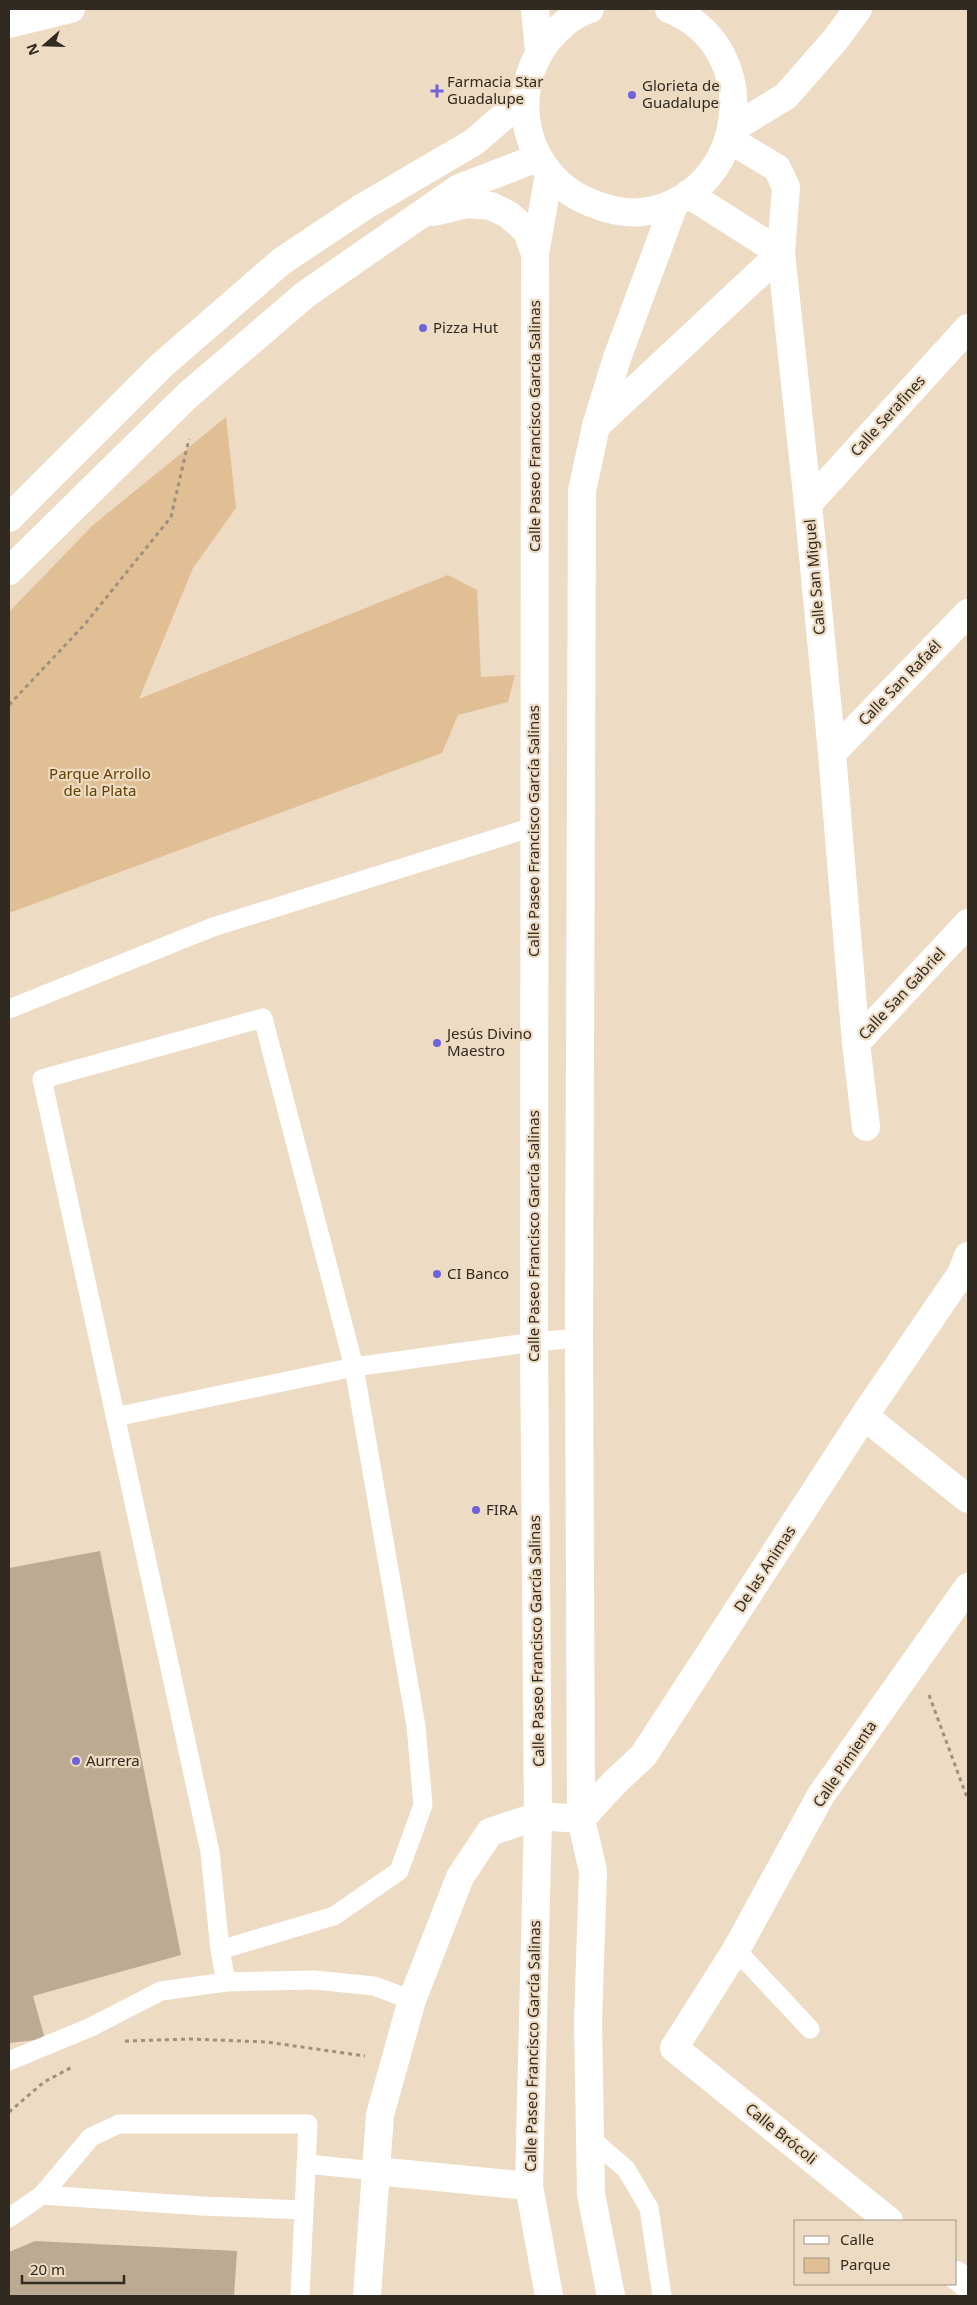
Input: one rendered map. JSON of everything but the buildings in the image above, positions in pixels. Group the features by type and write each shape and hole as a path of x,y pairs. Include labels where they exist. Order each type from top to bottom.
{"main road":[{"path":"9,24 71,9"},
{"path":"535,9 540,51"},
{"path":"590,9 583,11 558,28 540,51 529,74 524,99 526,129 543,166 575,197 607,210 642,212 682,198 706,180 720,161 731,135 734,100 729,72 716,47 697,25 672,9"},
{"path":"731,135 786,96 835,40 858,9"},
{"path":"9,518 162,365 282,261 363,207 474,142 524,99"},
{"name":"Calle San Miguel","path":"731,135 777,168 786,187 781,253 808,504 832,753 856,1042 866,1128"},
{"path":"9,572 188,395 306,294 459,188 543,166"},
{"name":"Calle Paseo Francisco García Salinas","path":"543,166 536,254 533,827 534,1342 538,1816 530,2186 550,2296"},
{"path":"596,426 781,253 682,198"},
{"path":"610,2296 591,2194 588,2136 588,2022 593,1872 581,1819 579,1338 582,491 596,426 617,358 682,198"},
{"path":"422,215 467,204 491,206 509,216 527,231 536,254"},
{"name":"Calle Serafines","path":"808,504 968,328"},
{"name":"Calle San Rafaél","path":"832,753 968,613"},
{"name":"Calle San Gabriel","path":"856,1042 968,923"},
{"name":"De las Animas","path":"581,1819 642,1756 864,1416 966,1267"},
{"path":"864,1416 968,1498"},
{"name":"Calle Pimienta","path":"674,2048 736,1950 821,1796 968,1587"},
{"path":"366,2296 380,2115 412,2000 460,1877 490,1832 538,1816 581,1819"},
{"name":"Calle Brócoli","path":"674,2048 888,2220"},
{"path":"376,2171 530,2186"},
{"path":"957,2276 968,2285"}],"lane":[{"path":"9,1009 213,927 533,827"},
{"path":"220,1950 334,1916 399,1871 423,1805 416,1726 354,1367 263,1018 42,1079 210,1852 220,1950 226,1982"},
{"path":"115,1417 354,1367 534,1342 579,1338"},
{"path":"736,1950 810,2029"},
{"path":"9,2061 91,2027 161,1991 226,1982 324,1981 374,1986 412,2000"},
{"path":"9,2218 42,2196 91,2137 119,2124 308,2124 300,2296"},
{"path":"588,2136 626,2169 649,2208 662,2296"},
{"path":"306,2164 376,2171"},
{"path":"42,2196 304,2210"}],"path":[{"path":"9,705 85,624 171,517 194,416 188,395"},
{"path":"916,1660 968,1800"},
{"path":"116,2045 124,2041 190,2039 267,2042 395,2061"},
{"path":"9,2112 44,2082 76,2065"}],"green space":[{"name":"Parque Arrollo de la Plata","path":"226,417 236,508 193,568 139,699 448,575 477,590 481,677 515,675 508,702 458,715 442,753 9,913 9,612 93,525"}],"place":[{"name":"Farmacia Star Guadalupe","path":"437,91"},
{"name":"Glorieta de Guadalupe","path":"632,95"},
{"name":"Pizza Hut","path":"423,328"},
{"name":"Jesús Divino Maestro","path":"437,1043"},
{"name":"CI Banco","path":"437,1274"},
{"name":"FIRA","path":"476,1510"},
{"name":"Aurrera","path":"76,1761"}]}
